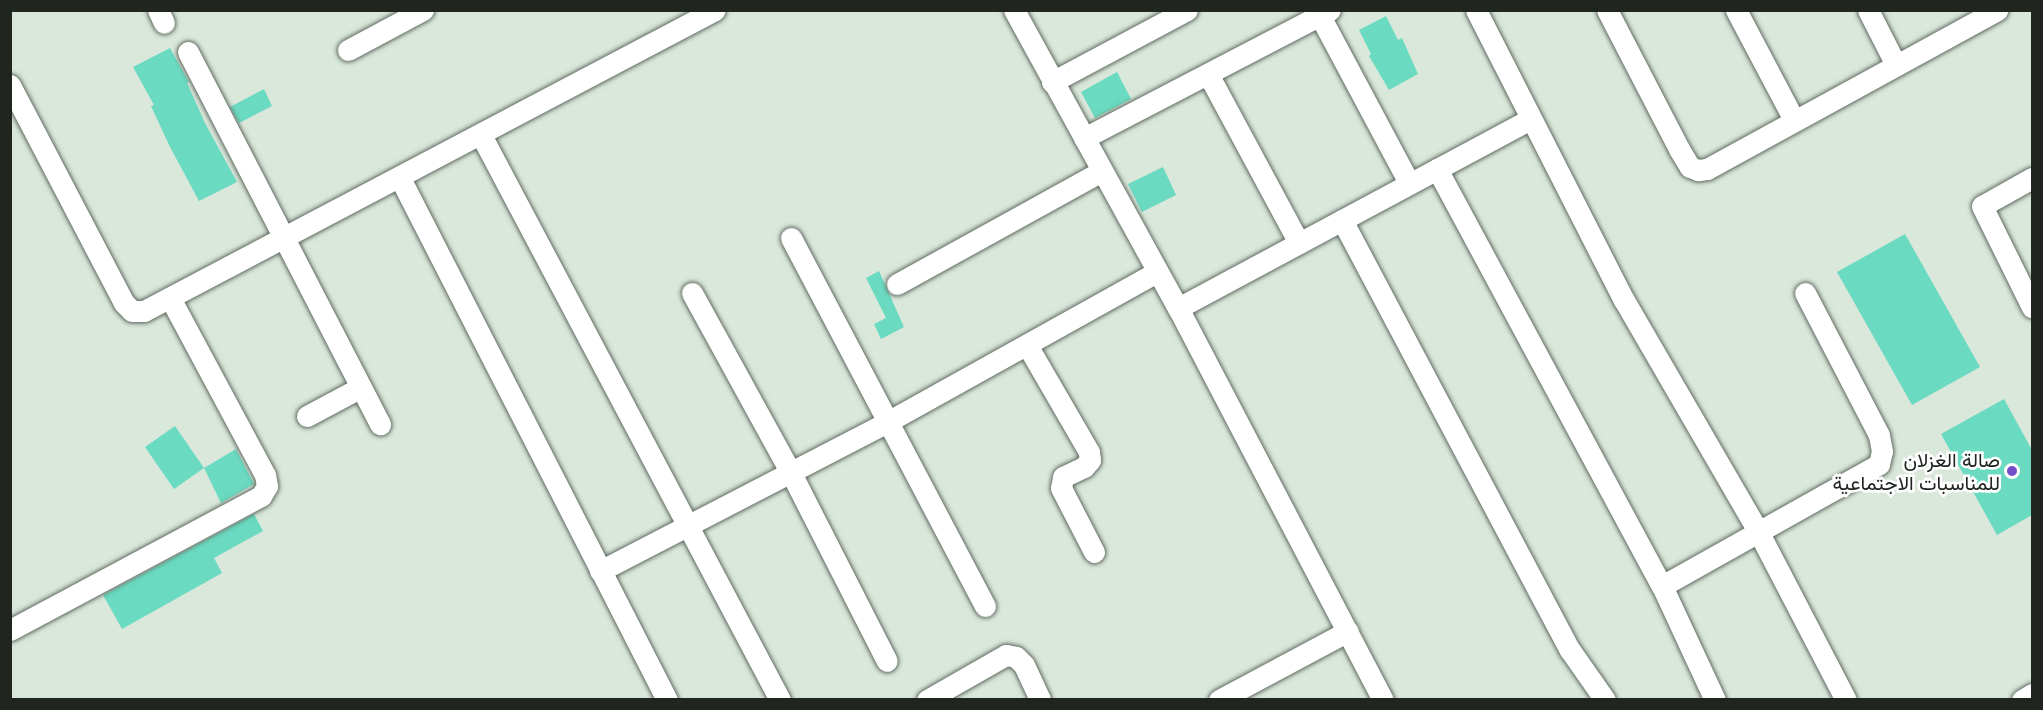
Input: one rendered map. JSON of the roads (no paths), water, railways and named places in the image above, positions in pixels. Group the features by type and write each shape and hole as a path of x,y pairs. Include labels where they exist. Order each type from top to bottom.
{"street":[{"path":"348,50 423,10"},
{"path":"10,85 124,303 132,311 144,311 715,10"},
{"path":"1014,10 1178,308 1383,699"},
{"path":"1052,82 1187,10"},
{"path":"1476,10 1624,300 1759,533 1846,699"},
{"path":"1606,10 1690,167 1698,170 1707,169 1997,10"},
{"path":"1736,10 1794,120"},
{"path":"1868,10 1896,65"},
{"path":"1084,138 1325,13 1410,183"},
{"path":"188,52 282,239 380,424"},
{"path":"1208,74 1299,243"},
{"path":"1178,308 1531,118"},
{"path":"481,135 780,699"},
{"path":"1437,169 1662,586 1710,698"},
{"path":"897,284 1102,171"},
{"path":"400,178 667,699"},
{"path":"2032,178 1982,206 2032,307"},
{"path":"1342,220 1555,623 1580,665 1605,699"},
{"path":"791,238 985,606"},
{"path":"600,571 889,421 1157,272"},
{"path":"692,293 790,471 887,661"},
{"path":"1662,586 1879,464 1882,451 1879,435 1805,293"},
{"path":"10,630 261,496 267,486 265,475 170,298"},
{"path":"1027,345 1089,453 1090,460 1084,467 1063,477 1061,488 1094,552"},
{"path":"307,416 361,387"},
{"path":"1219,699 1348,631"},
{"path":"927,699 1006,655 1016,657 1024,665 1040,699"},
{"path":"2022,699 2032,694"}],"place":[{"name":"صالة الغزلان للمناسبات الاجتماعية","path":"2012,471"}]}
